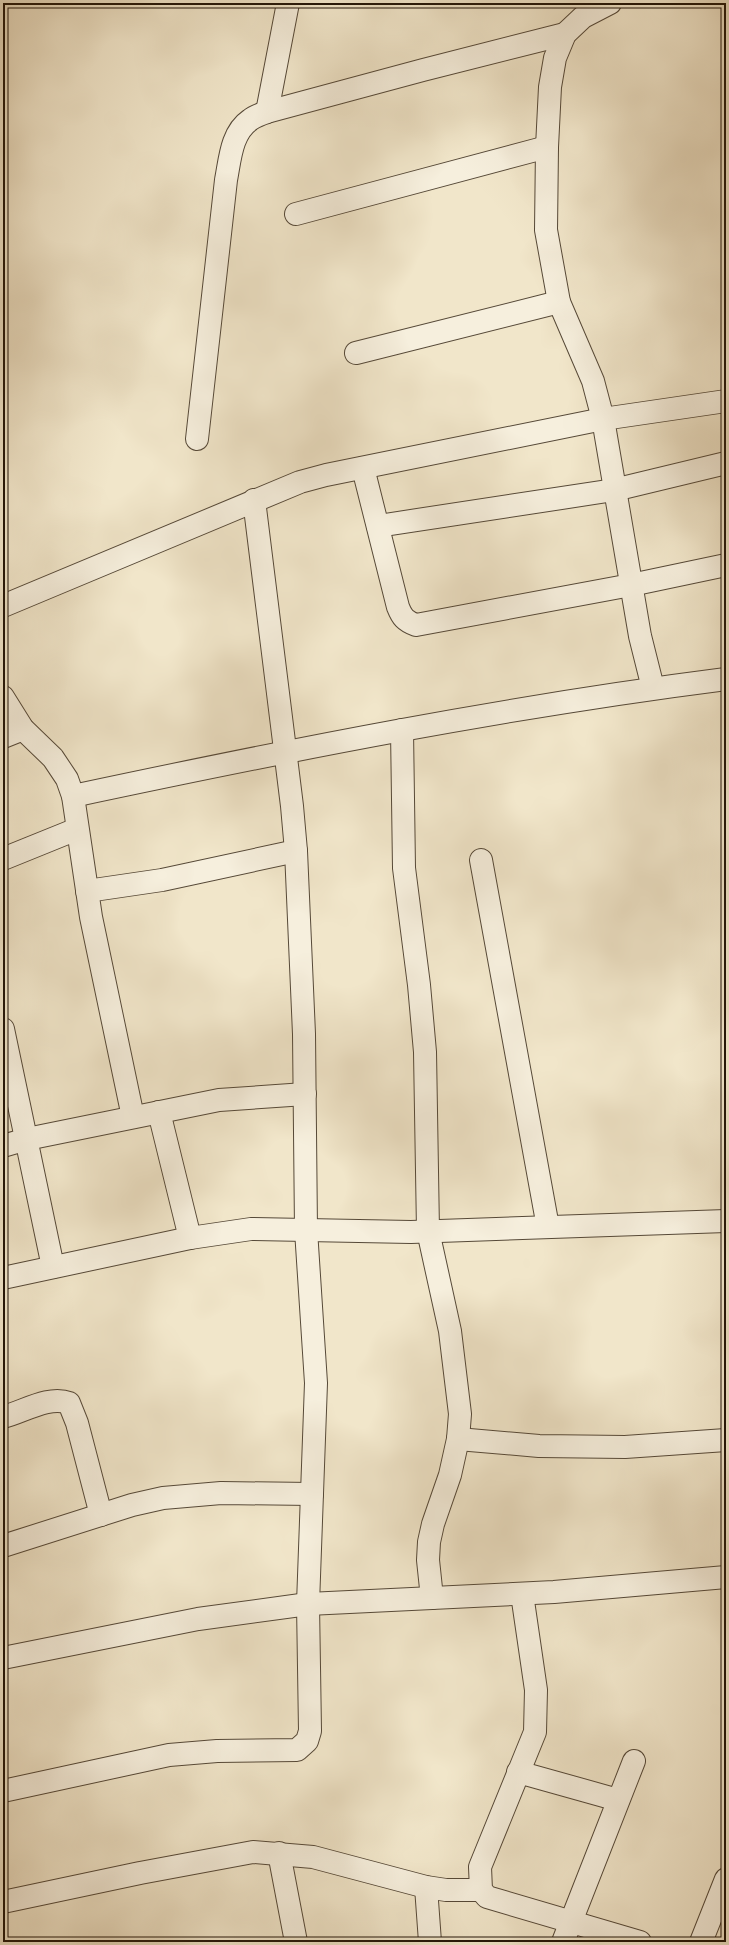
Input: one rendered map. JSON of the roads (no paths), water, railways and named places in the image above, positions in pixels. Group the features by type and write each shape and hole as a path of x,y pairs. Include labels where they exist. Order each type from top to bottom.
{"street":[{"path":"267,112 288,3"},
{"path":"610,3 583,17 565,34 555,58 550,87 547,147 546,230 559,302 593,381 603,420 640,636 654,688"},
{"path":"197,439 226,180 234,142 240,128 250,119 267,112 565,34"},
{"path":"296,214 547,147"},
{"path":"356,353 559,302"},
{"path":"3,606 300,482 603,420 726,401"},
{"path":"378,526 614,490 726,463"},
{"path":"363,468 401,616 408,622 416,625 632,585 726,565"},
{"path":"3,1791 169,1755 209,1751 297,1750 307,1742 310,1731 308,1604 316,1383 306,1230 305,1094 296,851 254,500"},
{"path":"73,796 285,751 402,730 654,688 726,679"},
{"path":"3,697 23,728 53,758 66,779 73,796 87,891 110,1014 133,1117"},
{"path":"3,737 23,728"},
{"path":"402,730 404,868 419,985 425,1052 428,1231 450,1331 460,1414 458,1439 450,1475 433,1524 429,1542 428,1560 432,1598"},
{"path":"3,859 77,828"},
{"path":"87,891 162,880 296,851"},
{"path":"481,860 548,1227"},
{"path":"3,1029 53,1267"},
{"path":"3,1146 133,1117 219,1100 305,1094"},
{"path":"159,1112 190,1238"},
{"path":"3,1278 190,1238 251,1229 428,1231 726,1221"},
{"path":"3,1417 51,1401 61,1399 69,1403 77,1423 101,1515"},
{"path":"458,1439 539,1446 625,1447 726,1440"},
{"path":"3,1546 132,1505 190,1495 246,1493 312,1494"},
{"path":"3,1658 198,1619 308,1604 522,1594 726,1577"},
{"path":"480,1890 480,1867 535,1732 536,1690 522,1594"},
{"path":"562,1942 634,1761"},
{"path":"518,1772 618,1800"},
{"path":"3,1902 226,1855 252,1852 313,1857 426,1887 480,1890 487,1897 640,1942"},
{"path":"279,1854 296,1942"},
{"path":"701,1942 718,1920 726,1878"},
{"path":"426,1887 430,1942"}]}
